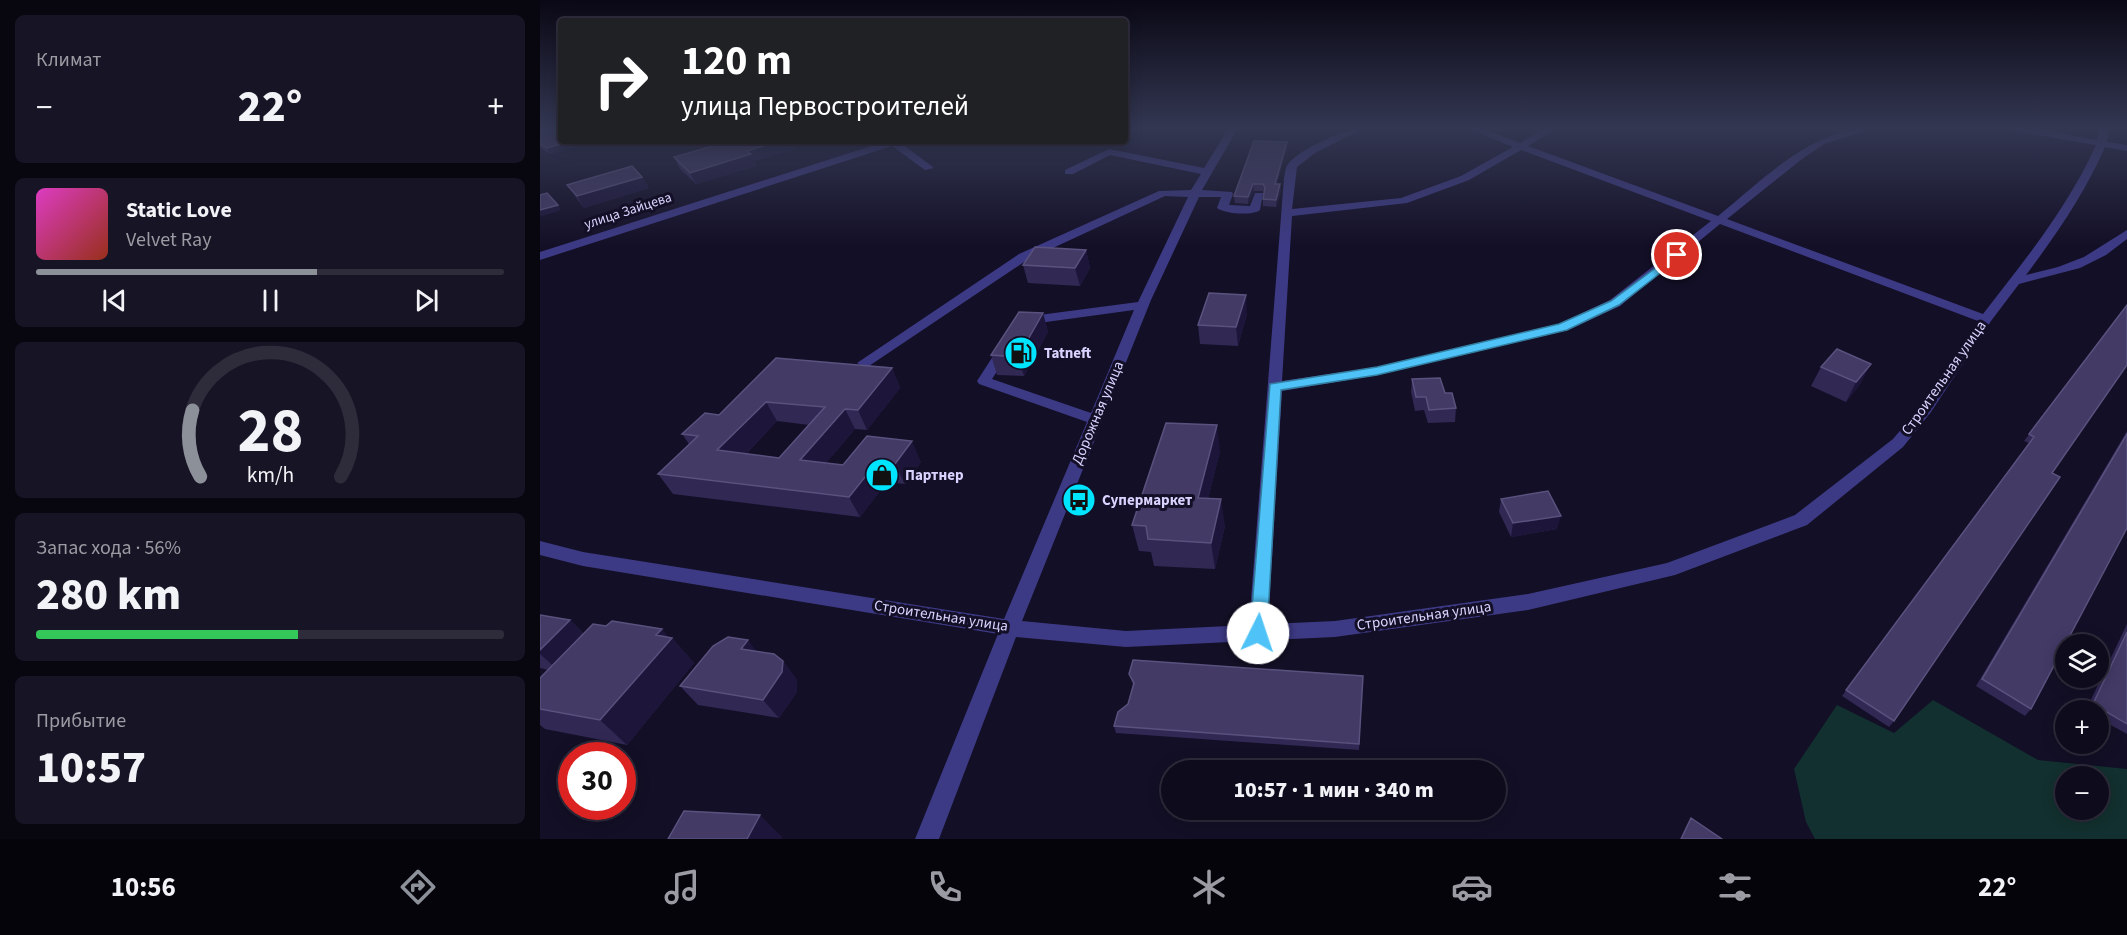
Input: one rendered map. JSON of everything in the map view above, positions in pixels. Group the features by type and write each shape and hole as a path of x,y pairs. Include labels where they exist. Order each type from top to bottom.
{"street":[{"name":"улица Зайцева","path":"540,256 817,167"},
{"path":"1069,172 1078,167"},
{"path":"1183,167 1207,172"},
{"name":"Дорожная улица","path":"927,839 1009,628 1143,305 1210,167"},
{"path":"1258,633 1292,167"},
{"path":"1287,213 1403,201 1465,178 1484,167"},
{"path":"1578,167 1986,319"},
{"path":"1275,387 1377,371 1563,327 1615,303 1788,167"},
{"name":"Строительная улица","path":"540,548 583,559 1009,628 1126,639 1335,629 1528,602 1669,570 1801,520 1898,443 1926,409 1986,319 2018,281 2091,167"},
{"path":"864,363 1023,257 1163,193 1228,194 1222,208 1255,210 1259,195"},
{"path":"2018,281 2074,268 2109,249 2127,233"},
{"path":"1095,420 984,381 1022,321 1143,305"}],"green space":[{"path":"1933,700 2038,760 2097,766 2055,766 2055,820 2109,820 2109,767 2127,769 2127,839 1815,839 1806,822 1794,769 1837,705 1894,733"}],"building":[{"path":"628,167 633,167 642,177 577,196 567,185"},
{"path":"684,167 709,167 690,173"},
{"path":"1244,167 1280,167 1275,184 1280,184 1276,200 1263,199 1265,187 1263,184 1253,184 1248,197 1234,196"},
{"path":"547,193 558,205 540,210 540,195"},
{"path":"1035,247 1086,250 1075,268 1023,265"},
{"path":"1209,293 1246,295 1236,327 1198,325"},
{"path":"2127,305 2127,365 2052,473 2060,477 1894,721 1846,690 2034,437 2029,434"},
{"path":"1019,312 1043,313 1018,357 991,355"},
{"path":"1837,349 1871,364 1856,382 1821,367"},
{"path":"776,358 892,368 858,410 845,409 800,460 843,465 867,436 912,441 895,464 877,462 849,497 658,474 698,436 682,434 705,413 719,415","holes":["766,402 825,407 779,458 717,450"]},
{"path":"1440,378 1445,393 1452,393 1456,408 1429,410 1426,397 1416,397 1412,379"},
{"path":"1166,423 1217,425 1198,498 1221,499 1211,543 1148,539 1146,526 1132,525"},
{"path":"2127,434 2127,528 2071,634 2055,634 2055,664 2031,709 1982,679"},
{"path":"1548,491 1561,516 1513,523 1501,499"},
{"path":"540,615 570,620 540,650"},
{"path":"612,621 662,629 656,635 672,638 600,720 540,709 540,678 593,624 606,626"},
{"path":"2127,632 2127,724 2109,713 2109,700 2095,700 2101,688 2109,688 2109,670"},
{"path":"728,637 748,640 741,649 774,654 783,661 782,672 763,700 680,686 713,646"},
{"path":"1133,660 1363,676 1359,744 1114,726 1118,712 1128,704 1134,683 1129,674"},
{"path":"684,811 760,815 747,839 668,839"},
{"path":"1691,818 1722,839 1681,839"}],"place":[{"name":"Tatneft","path":"1021,353"},
{"name":"Партнер","path":"882,475"},
{"name":"Супермаркет","path":"1079,500"}],"route":[{"path":"1258,633 1275,387 1377,371 1500,344 1563,327 1615,303 1677,255"}]}
